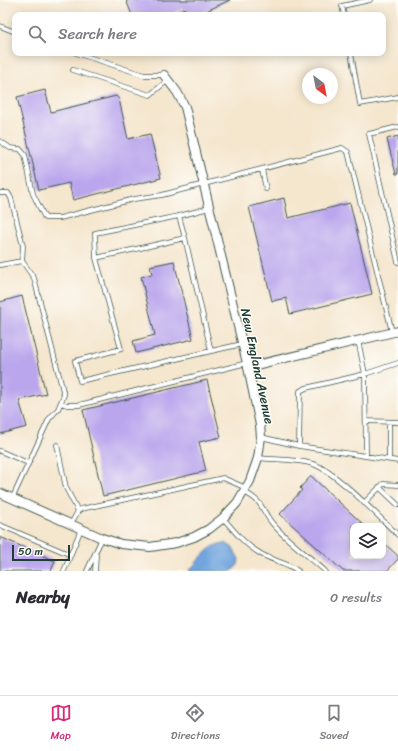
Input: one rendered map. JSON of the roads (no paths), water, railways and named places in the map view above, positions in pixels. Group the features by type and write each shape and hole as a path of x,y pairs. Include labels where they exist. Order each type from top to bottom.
{"street":[{"name":"New England Avenue","path":"0,494 102,538 121,544 141,547 176,543 202,533 223,518 245,490 258,458 261,437 260,425 248,365 184,106 177,92 166,78"},
{"path":"248,365 395,331"}],"lane":[{"path":"343,12 342,6 370,0"},
{"path":"0,26 12,31"},
{"path":"85,56 144,75 166,78"},
{"path":"352,56 360,104 398,98"},
{"path":"74,70 150,95 166,78"},
{"path":"398,127 369,134 398,262"},
{"path":"0,142 10,148 20,149 24,155 33,194 44,218 60,218 134,199 162,196 342,148 348,152 395,331"},
{"path":"262,170 266,189"},
{"path":"0,193 8,193 10,198 23,246 22,261 34,278 64,395 58,409 49,419 12,499"},
{"path":"209,208 179,216 95,233 96,258 121,349 75,361 80,381 242,344"},
{"path":"179,216 211,351"},
{"path":"96,258 185,238"},
{"path":"0,265 22,261"},
{"path":"358,340 365,374 366,456"},
{"path":"299,446 300,391 306,388 365,374 398,363"},
{"path":"61,403 68,405 79,405 248,365"},
{"path":"366,421 398,422"},
{"path":"389,422 389,459"},
{"path":"261,437 299,446 398,461"},
{"path":"57,445 66,488 78,511"},
{"path":"0,451 28,463"},
{"path":"258,458 313,464 322,468 364,503 398,535"},
{"path":"71,524 78,511 223,478 245,490 255,498 262,505 272,522 325,571"},
{"path":"364,503 379,487 388,484 398,485"},
{"path":"379,487 398,505"},
{"path":"223,518 247,546 263,555 290,565 298,571"},
{"path":"0,525 71,555"},
{"path":"64,571 81,529"},
{"path":"87,571 102,538"},
{"path":"95,571 96,553"}],"water":[{"path":"225,543 232,547 239,559 238,565 232,571 189,571 209,549"}]}
